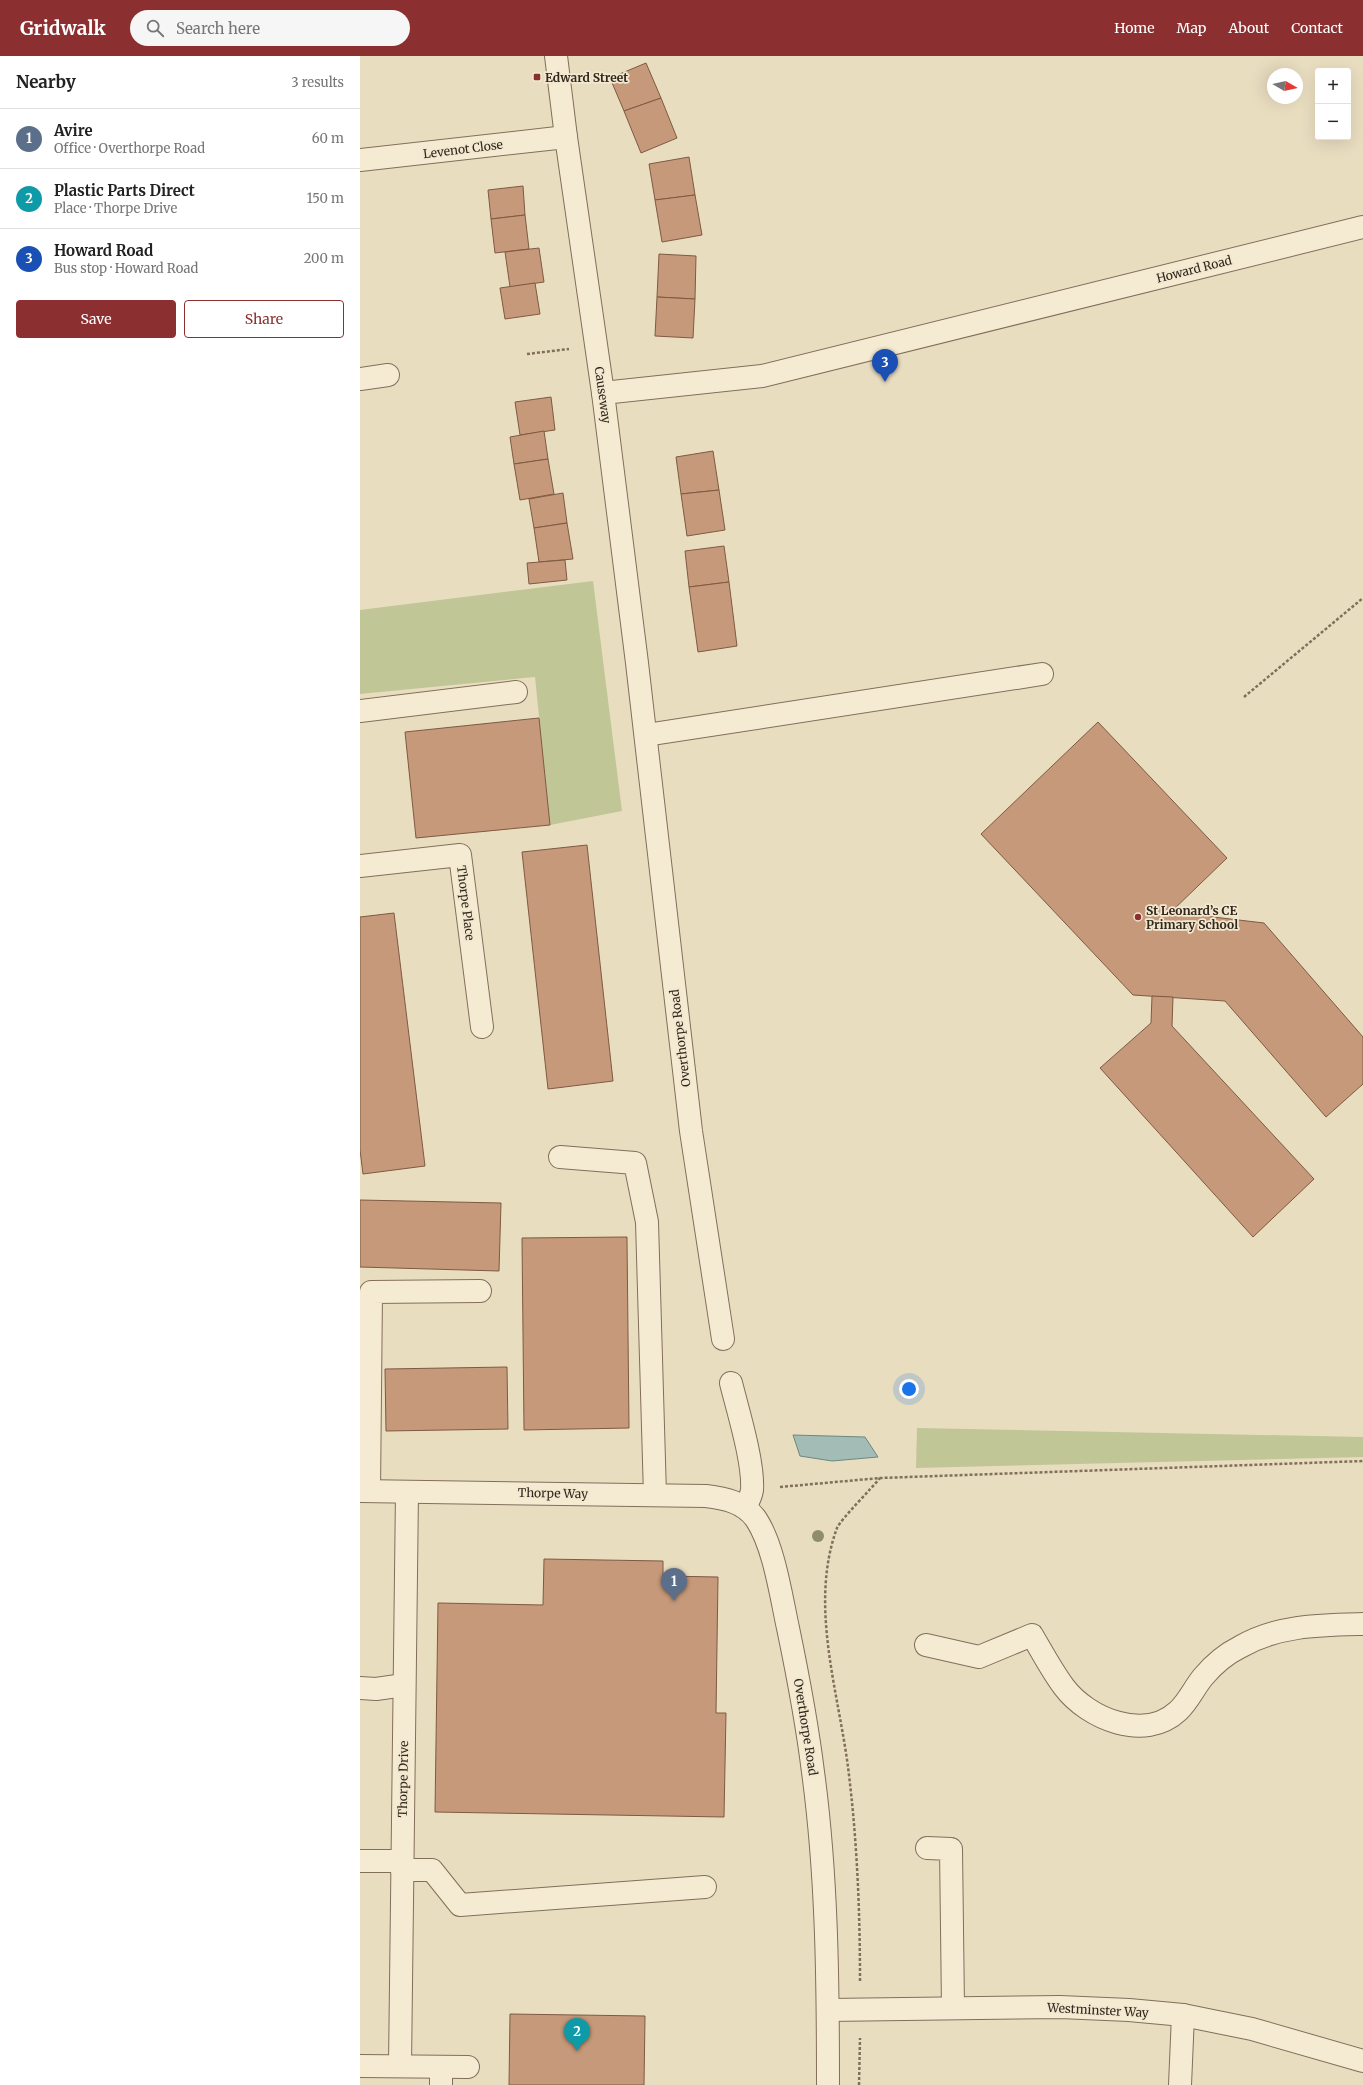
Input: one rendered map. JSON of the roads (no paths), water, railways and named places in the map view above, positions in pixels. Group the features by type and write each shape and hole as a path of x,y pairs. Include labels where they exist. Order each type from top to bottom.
{"street":[{"name":"Causeway","path":"556,56 595,346 603,394 646,735"},
{"name":"Levenot Close","path":"360,160 566,137"},
{"name":"Howard Road","path":"603,394 762,376 1363,227"},
{"path":"360,379 388,374"},
{"path":"646,735 1042,674"},
{"path":"360,711 516,692"},
{"name":"Overthorpe Road","path":"646,735 691,1131 723,1339"},
{"name":"Thorpe Place","path":"360,866 460,856 482,1027"},
{"path":"560,1157 635,1163 647,1222 655,1495"},
{"path":"365,1491 371,1292 480,1291"},
{"path":"731,1383 750,1464 748,1498"},
{"name":"Thorpe Way","path":"365,1491 655,1495 748,1498"},
{"name":"Thorpe Drive","path":"400,2066 407,1492"},
{"name":"Overthorpe Road","path":"748,1498 755,1518 764,1533 782,1601 802,1694 814,1773 822,1865 828,2010 828,2085"},
{"path":"926,1645 979,1657 1032,1635 1064,1688 1077,1701 1094,1712 1113,1721 1135,1726 1165,1722 1179,1710 1203,1677 1221,1659 1258,1637 1309,1626 1363,1624"},
{"path":"360,1688 376,1689 404,1686"},
{"path":"927,1848 951,1849 953,2008"},
{"path":"360,1861 432,1870 460,1905 706,1887"},
{"name":"Westminster Way","path":"828,2010 1060,2007 1183,2015 1252,2029 1363,2061"},
{"path":"1180,2085 1183,2015"},
{"path":"360,2066 400,2066 441,2076 468,2067"}],"water":[{"path":"793,1435 865,1437 878,1457 832,1461 800,1456"}],"place":[{"name":"Edward Street","path":"537,77"},
{"name":"Howard Road","path":"885,382"},
{"name":"St Leonard’s CE Primary School","path":"1138,917"},
{"name":"Avire","path":"674,1601"},
{"name":"Plastic Parts Direct","path":"577,2051"}]}
